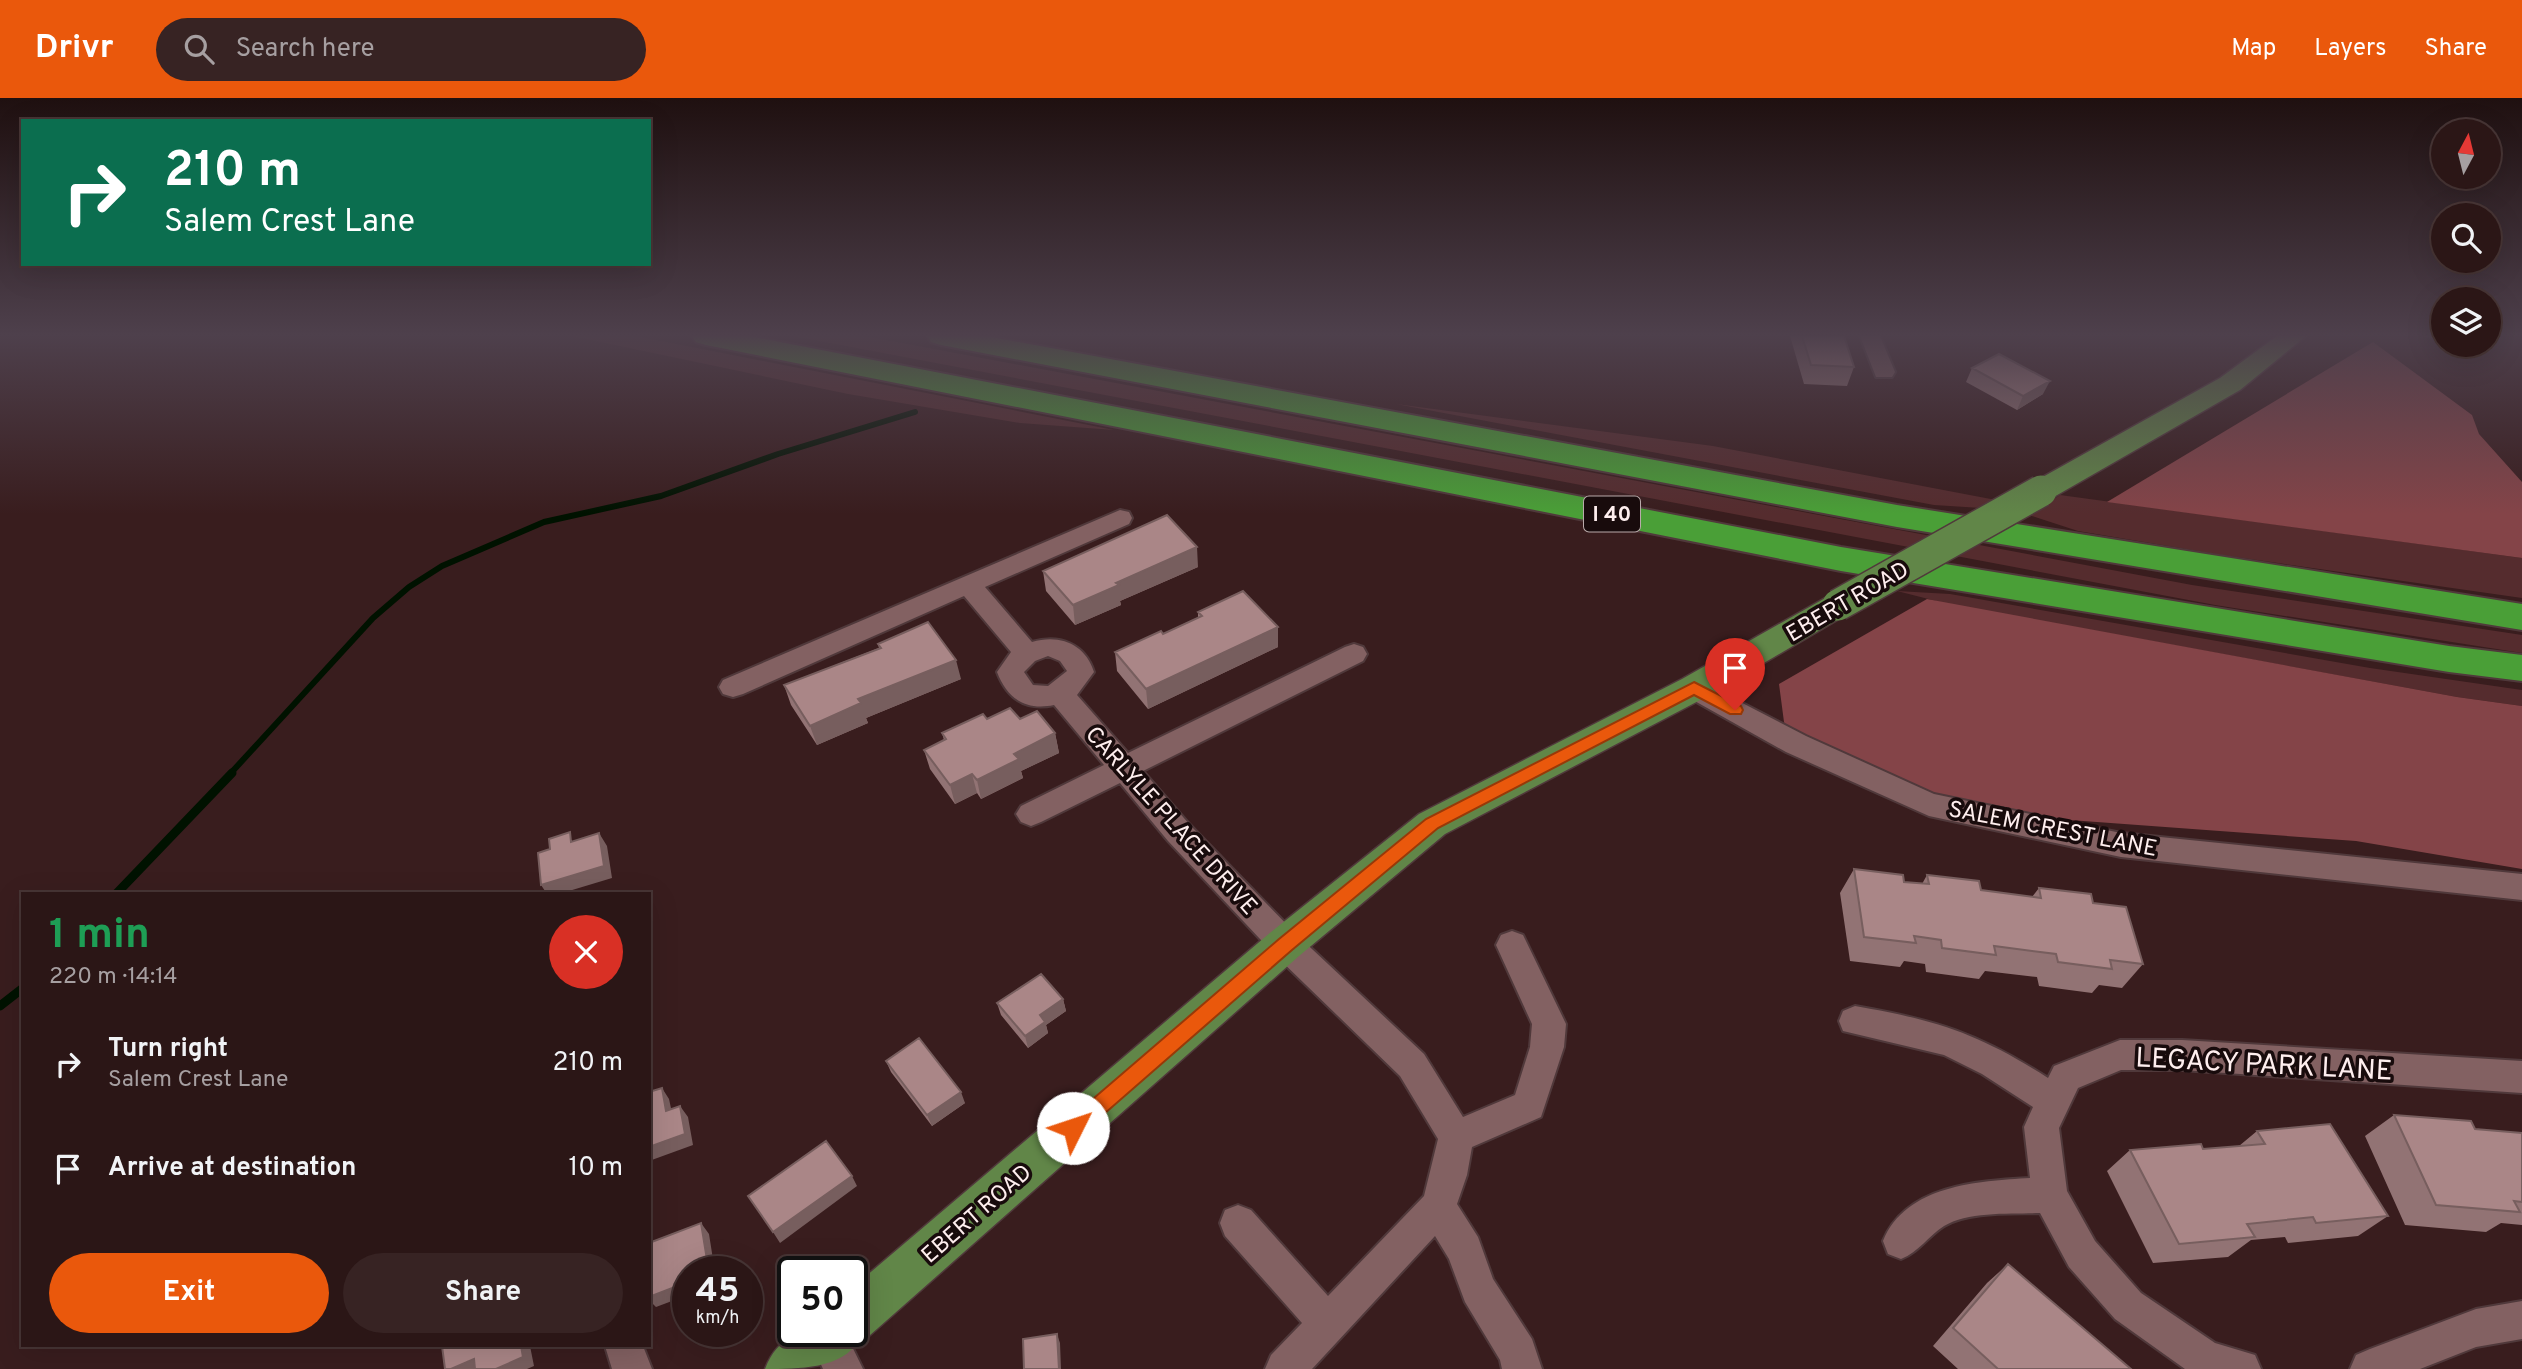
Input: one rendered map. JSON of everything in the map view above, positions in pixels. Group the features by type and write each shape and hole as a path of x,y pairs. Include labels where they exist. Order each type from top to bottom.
{"highway":[{"name":"I 40","path":"1008,395 1841,559 2449,659 2522,668"},
{"name":"I 40","path":"1256,395 1897,516 2522,617"}],"main road":[{"name":"EBERT ROAD","path":"868,1315 1285,944 1432,824 1694,688 2210,395"},
{"name":"EBERT ROAD","path":"789,1369 828,1347"}],"street":[{"path":"733,687 1119,518"},
{"path":"968,584 1027,653"},
{"path":"1048,647 1066,650 1077,659 1081,672 1075,685 1061,694 1042,698 1025,695 1013,685 1010,672 1017,660 1027,653 1048,647"},
{"path":"1031,814 1354,654"},
{"name":"SALEM CREST LANE","path":"1694,688 1796,744 1929,804 2121,845 2522,887"},
{"name":"CARLYLE PLACE DRIVE","path":"1061,694 1179,833 1285,944 1412,1065 1456,1137"},
{"path":"1285,1369 1438,1207 1449,1175 1456,1137 1529,1106 1547,1047 1549,1024 1512,945"},
{"path":"1855,1021 1906,1030 1954,1043 1990,1061 2054,1101"},
{"name":"LEGACY PARK LANE","path":"2241,1369 2206,1360 2128,1306 2082,1254 2050,1195 2040,1126 2066,1077 2120,1055 2182,1055 2522,1077"},
{"path":"1901,1241 1934,1211 1980,1198 2050,1195"},
{"path":"1438,1207 1465,1250 1478,1289 1518,1353 1522,1369"},
{"path":"1237,1223 1328,1324"},
{"path":"2370,1369 2476,1328 2522,1320"},
{"path":"624,1347 632,1369"}],"shaded area":[{"path":"856,395 938,395 1114,430 1020,423"},
{"path":"1107,395 1181,395 2192,585 2522,635 2522,653 2215,605"},
{"path":"2284,395 2445,395 2472,415 2479,434 2522,482 2522,558 2107,502"},
{"path":"1396,404 1713,446 1996,500 1981,508 1934,505"},
{"path":"2060,495 2522,558 2522,598 2222,555 2078,531 2029,515"},
{"path":"1897,591 1950,594 2370,668 2522,690 2522,706 2457,697 1948,604"},
{"path":"1927,599 2457,697 2522,706 2522,869 2356,841 2014,816 1874,788 1796,754 1784,722 1779,684"}],"building":[{"path":"1167,515 1197,547 1116,583 1119,585 1073,605 1043,571"},
{"path":"1243,591 1278,627 1146,689 1115,652 1202,616 1198,612"},
{"path":"928,622 956,660 858,699 861,703 810,726 784,685 881,648 878,644"},
{"path":"1010,708 1020,719 1037,711 1055,733 1014,754 1019,759 977,780 972,774 950,785 924,750 946,739 942,733 983,714 987,719"},
{"path":"570,832 571,842 599,833 604,866 541,885 538,853 550,849 549,839"},
{"path":"1854,869 1903,875 1904,882 1929,884 1927,875 1979,881 1981,890 2041,898 2039,888 2091,894 2093,903 2126,907 2143,964 2110,960 2112,969 2058,962 2056,954 1994,946 1996,955 1942,948 1941,940 1914,936 1916,943 1864,937"},
{"path":"1041,974 1063,999 1040,1015 1045,1022 1025,1036 997,1003"},
{"path":"919,1038 961,1092 927,1115 886,1061"},
{"path":"662,1088 666,1111 680,1106 685,1134 651,1146 651,1091"},
{"path":"2394,1115 2471,1121 2475,1129 2522,1133 2522,1202 2514,1201 2520,1212 2436,1205"},
{"path":"2330,1124 2388,1216 2316,1223 2313,1217 2247,1224 2255,1237 2179,1244 2130,1150 2201,1144 2203,1149 2265,1144 2257,1131"},
{"path":"826,1141 852,1176 773,1232 748,1196"},
{"path":"701,1223 706,1256 672,1256 672,1288 651,1296 651,1242"},
{"path":"2008,1264 2131,1369 1998,1369 1953,1328"},
{"path":"1057,1334 1059,1369 1024,1369 1023,1339"},
{"path":"442,1347 521,1347 523,1357 496,1369 475,1369 474,1359 445,1369"}],"waterway":[{"path":"230,774 373,618 409,587 442,566 544,522 661,496 778,454 915,412"},
{"path":"118,892 232,773"},
{"path":"0,1006 21,990"}],"route":[{"path":"1073,1128 1285,944 1432,824 1694,688 1735,710"}]}
